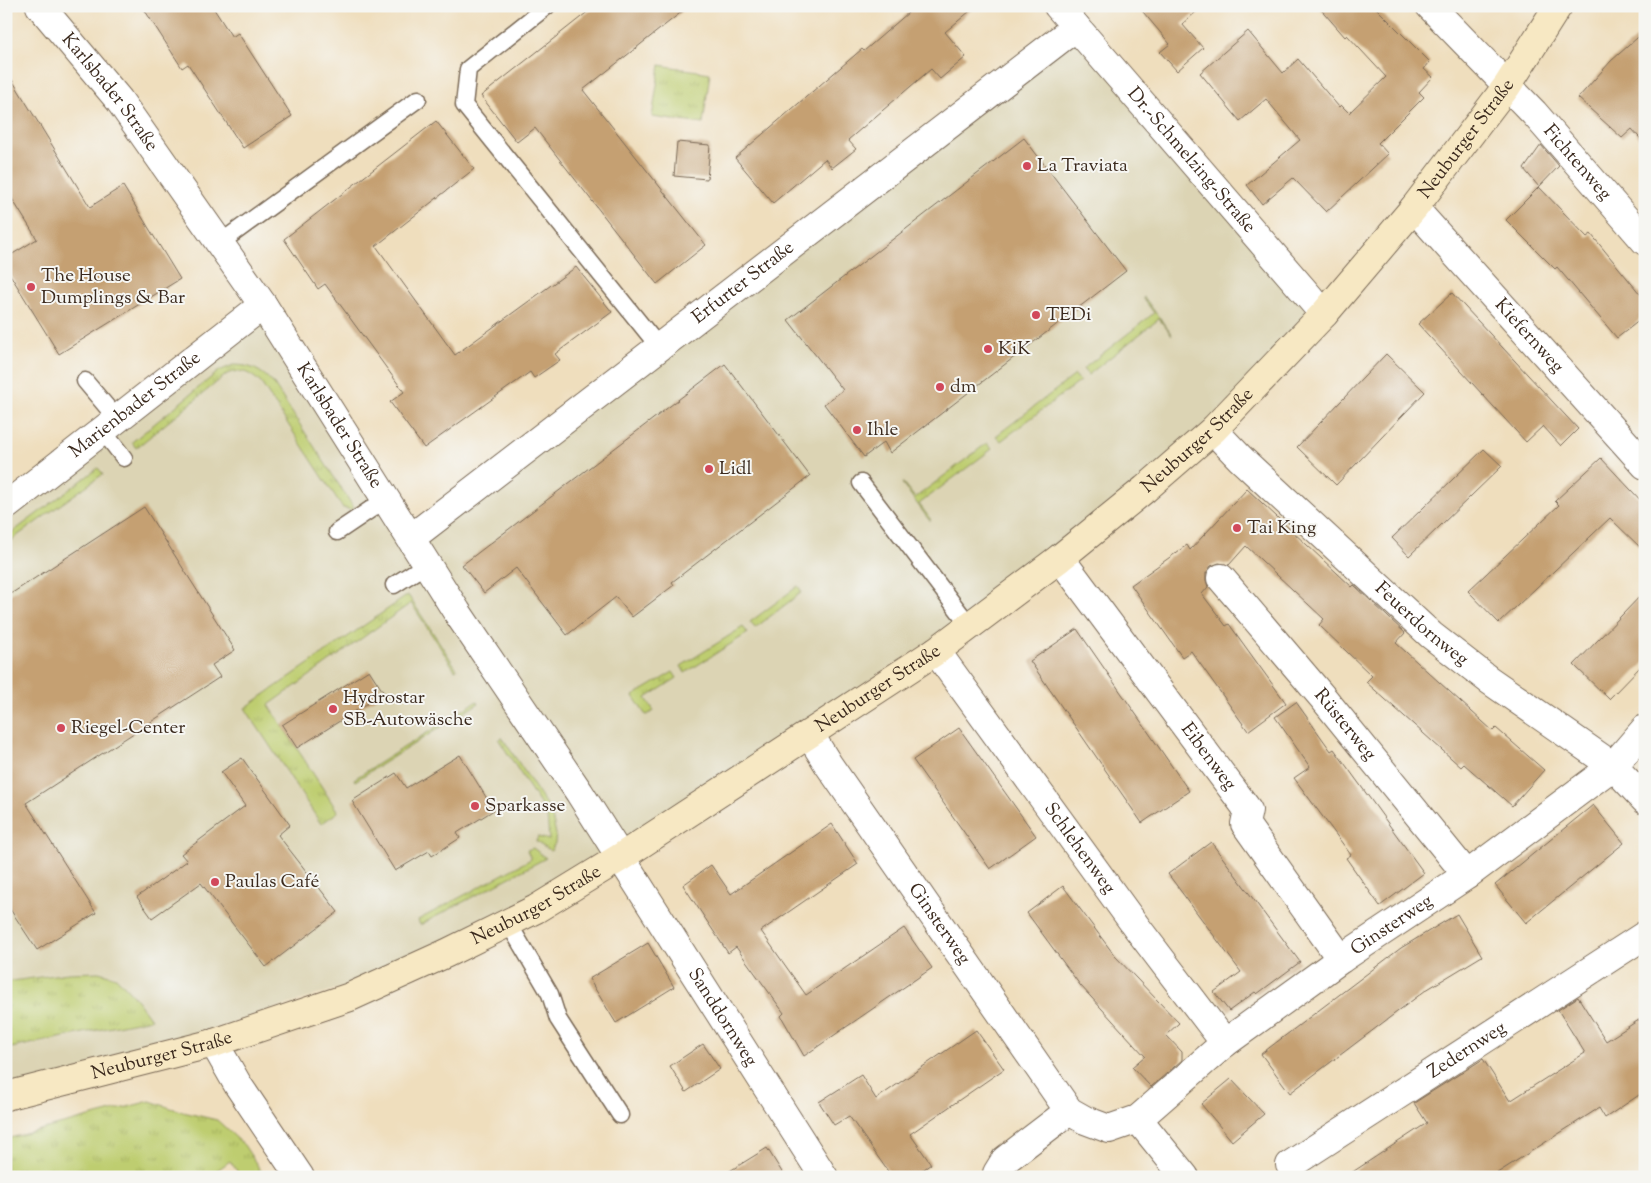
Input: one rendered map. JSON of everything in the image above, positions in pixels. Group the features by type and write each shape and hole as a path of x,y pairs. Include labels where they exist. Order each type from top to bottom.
{"street":[{"name":"Karlsbader Straße","path":"40,6 119,100 263,305 462,620 579,792 621,858"},
{"name":"Dr.-Schmelzing-Straße","path":"1058,6 1324,314"},
{"name":"Fichtenweg","path":"1430,6 1534,113 1645,241"},
{"name":"Neuburger Straße","path":"6,1096 214,1043 350,996 509,924 621,858 936,651 1060,558 1145,489 1213,430 1324,314 1414,208 1507,86 1558,6"},
{"name":"Erfurter Straße","path":"411,538 1076,27"},
{"name":"Kiefernweg","path":"1414,208 1645,465"},
{"name":"Marienbader Straße","path":"6,506 263,305"},
{"name":"Feuerdornweg","path":"1213,430 1241,460 1431,635 1489,680 1613,766 1645,800"},
{"name":"Eibenweg","path":"1060,558 1248,810 1245,824 1341,959"},
{"name":"Rüsterweg","path":"1221,578 1324,699 1467,875"},
{"name":"Schlehenweg","path":"936,651 1138,930 1225,1043"},
{"name":"Ginsterweg","path":"810,735 828,764 1069,1111 1109,1130 1138,1119 1225,1043 1341,959 1467,875 1613,766 1645,729"},
{"name":"Sanddornweg","path":"621,858 824,1177"},
{"name":"Zedernweg","path":"1290,1165 1645,935"},
{"path":"214,1043 238,1085 300,1177"},
{"path":"998,1177 997,1173 1005,1160 1069,1111"},
{"path":"1138,1119 1185,1177"}],"lane":[{"path":"547,6 468,69 464,106 659,347"},
{"path":"220,242 418,99"},
{"path":"84,381 110,425 124,458"},
{"path":"861,483 970,626"},
{"path":"337,532 386,499"},
{"path":"394,585 427,564"},
{"path":"509,924 550,994 558,1019 620,1115"}],"shaded area":[{"path":"1076,27 1324,314 1060,558 447,953 6,1096 6,506 263,305 410,537"}],"green space":[{"path":"660,65 710,73 703,124 652,117"},
{"path":"1144,297 1172,335 1159,319 1088,375 1083,369 1154,313"},
{"path":"233,365 255,369 273,383 354,508 352,510 343,508 261,383 245,372 237,371 227,374 136,448 132,442 219,371"},
{"path":"1075,375 1080,381 1001,441 996,436"},
{"path":"987,443 992,449 919,504 931,520 929,520 902,483 915,498"},
{"path":"98,468 103,474 6,544 6,537"},
{"path":"798,586 802,592 755,628 750,622"},
{"path":"408,595 457,669 455,670 411,603 269,705 338,812 321,824 245,708"},
{"path":"743,627 748,633 685,673 681,666"},
{"path":"673,672 677,678 646,698 654,711 647,715 645,714 633,696"},
{"path":"477,701 479,703 355,781 354,779"},
{"path":"502,737 551,812 556,834 555,843 551,851 536,841 538,837 549,840 547,815 499,740"},
{"path":"533,848 546,858 420,925 418,920 531,859 527,850"},
{"path":"99,972 116,977 133,995 151,1019 6,1049 6,982 68,973"},
{"path":"150,1101 183,1112 217,1120 244,1145 265,1177 241,1177 230,1161 208,1177 6,1177 6,1139"}],"building":[{"path":"142,6 212,6 232,37 238,33 292,116 243,148 188,64 182,68"},
{"path":"595,6 689,6 583,90 706,245 657,284 535,128 517,142 481,96"},
{"path":"916,6 976,6 945,32 966,57 940,79 931,69 848,140 856,149 832,168 825,159 773,203 735,158 862,49 864,51"},
{"path":"1138,6 1203,6 1182,24 1203,48 1177,71 1160,52 1170,44"},
{"path":"1318,6 1374,6 1430,62 1424,69 1433,77 1419,92 1424,97 1378,143 1388,154 1326,212 1293,178 1262,204 1247,185 1300,140 1266,99 1240,121 1200,73 1248,31 1283,73 1298,59 1339,107 1341,105 1349,113 1386,77 1347,35 1345,37"},
{"path":"1645,31 1645,144 1632,129 1622,138 1578,98 1611,61"},
{"path":"6,70 90,207 123,186 180,279 59,354 6,268 6,258 37,239 6,189"},
{"path":"436,121 474,169 376,246 455,355 576,267 612,312 555,354 560,360 534,378 530,372 424,448 390,402 404,392 325,284 318,289 284,239"},
{"path":"1024,138 1126,271 890,453 884,442 864,457 824,404 843,390 788,320"},
{"path":"677,142 710,145 707,179 674,176"},
{"path":"1541,145 1559,166 1539,187 1524,169"},
{"path":"1539,187 1587,237 1591,234 1645,300 1645,316 1617,338 1557,267 1555,269 1506,220"},
{"path":"1452,293 1578,429 1561,446 1543,426 1526,442 1418,324"},
{"path":"1386,354 1425,392 1336,485 1297,447"},
{"path":"725,364 810,476 672,582 674,585 632,617 616,597 567,635 516,568 484,593 462,565"},
{"path":"1484,449 1502,466 1409,556 1392,538"},
{"path":"1601,458 1645,505 1645,552 1610,518 1499,623 1468,591 1559,505 1555,501"},
{"path":"1247,489 1352,587 1354,585 1405,633 1396,643 1493,731 1496,728 1544,770 1512,806 1464,764 1461,767 1366,682 1372,676 1319,625 1324,619 1246,546 1229,565 1219,563 1211,566 1206,573 1208,587 1202,594 1226,626 1229,624 1286,703 1248,731 1191,651 1182,657 1131,585 1187,545 1190,550"},
{"name":"Riegel-Center","path":"144,507 235,650 212,665 220,677 26,803 96,913 37,950 6,903 6,597"},
{"path":"1645,591 1645,662 1609,699 1574,665"},
{"path":"1077,629 1189,791 1142,823 1030,661"},
{"name":"Hydrostar SB-Autowäsche","path":"369,670 384,693 297,748 282,725"},
{"path":"1296,702 1331,751 1334,749 1424,873 1380,906 1346,858 1351,855 1294,778 1310,767 1275,717"},
{"path":"959,728 1036,836 990,869 913,760"},
{"path":"460,755 494,810 457,833 460,838 432,856 429,851 395,871 352,801 396,773 406,788"},
{"path":"242,758 290,825 278,835 338,912 266,967 201,883 152,918 137,897 187,861 181,854 245,806 221,772"},
{"path":"1593,805 1624,843 1526,923 1495,885"},
{"path":"832,824 858,864 761,931 806,995 904,928 932,968 804,1056 781,1016 784,1013 736,947 728,953 683,885 711,865 731,894"},
{"path":"1211,842 1300,962 1257,994 1255,992 1229,1011 1214,992 1241,972 1168,874"},
{"path":"1063,886 1115,956 1179,1023 1166,1035 1182,1052 1182,1060 1151,1087 1132,1067 1145,1056 1080,985 1027,913"},
{"path":"1457,914 1482,956 1426,990 1290,1093 1261,1054 1401,948"},
{"path":"648,943 674,987 616,1023 589,979"},
{"path":"1578,997 1606,1041 1645,1016 1645,1091 1605,1118 1599,1108 1491,1177 1345,1177 1427,1123 1414,1103 1483,1059 1510,1101 1585,1053 1558,1010"},
{"path":"976,1030 1004,1069 910,1134 931,1164 913,1177 892,1177 849,1116 834,1125 819,1102 861,1075 876,1099"},
{"path":"703,1044 720,1069 686,1092 670,1066"},
{"path":"1231,1079 1264,1114 1232,1141 1201,1104"},
{"path":"767,1148 785,1177 720,1177"}],"place":[{"name":"La Traviata","path":"1027,166"},
{"name":"The House Dumplings & Bar","path":"31,287"},
{"name":"TEDi","path":"1036,315"},
{"name":"KiK","path":"988,349"},
{"name":"dm","path":"940,387"},
{"name":"Ihle","path":"857,430"},
{"name":"Lidl","path":"709,469"},
{"name":"Tai King","path":"1237,528"},
{"name":"Hydrostar SB-Autowäsche","path":"333,709"},
{"name":"Riegel-Center","path":"61,728"},
{"name":"Sparkasse","path":"475,806"},
{"name":"Paulas Café","path":"215,882"}]}
